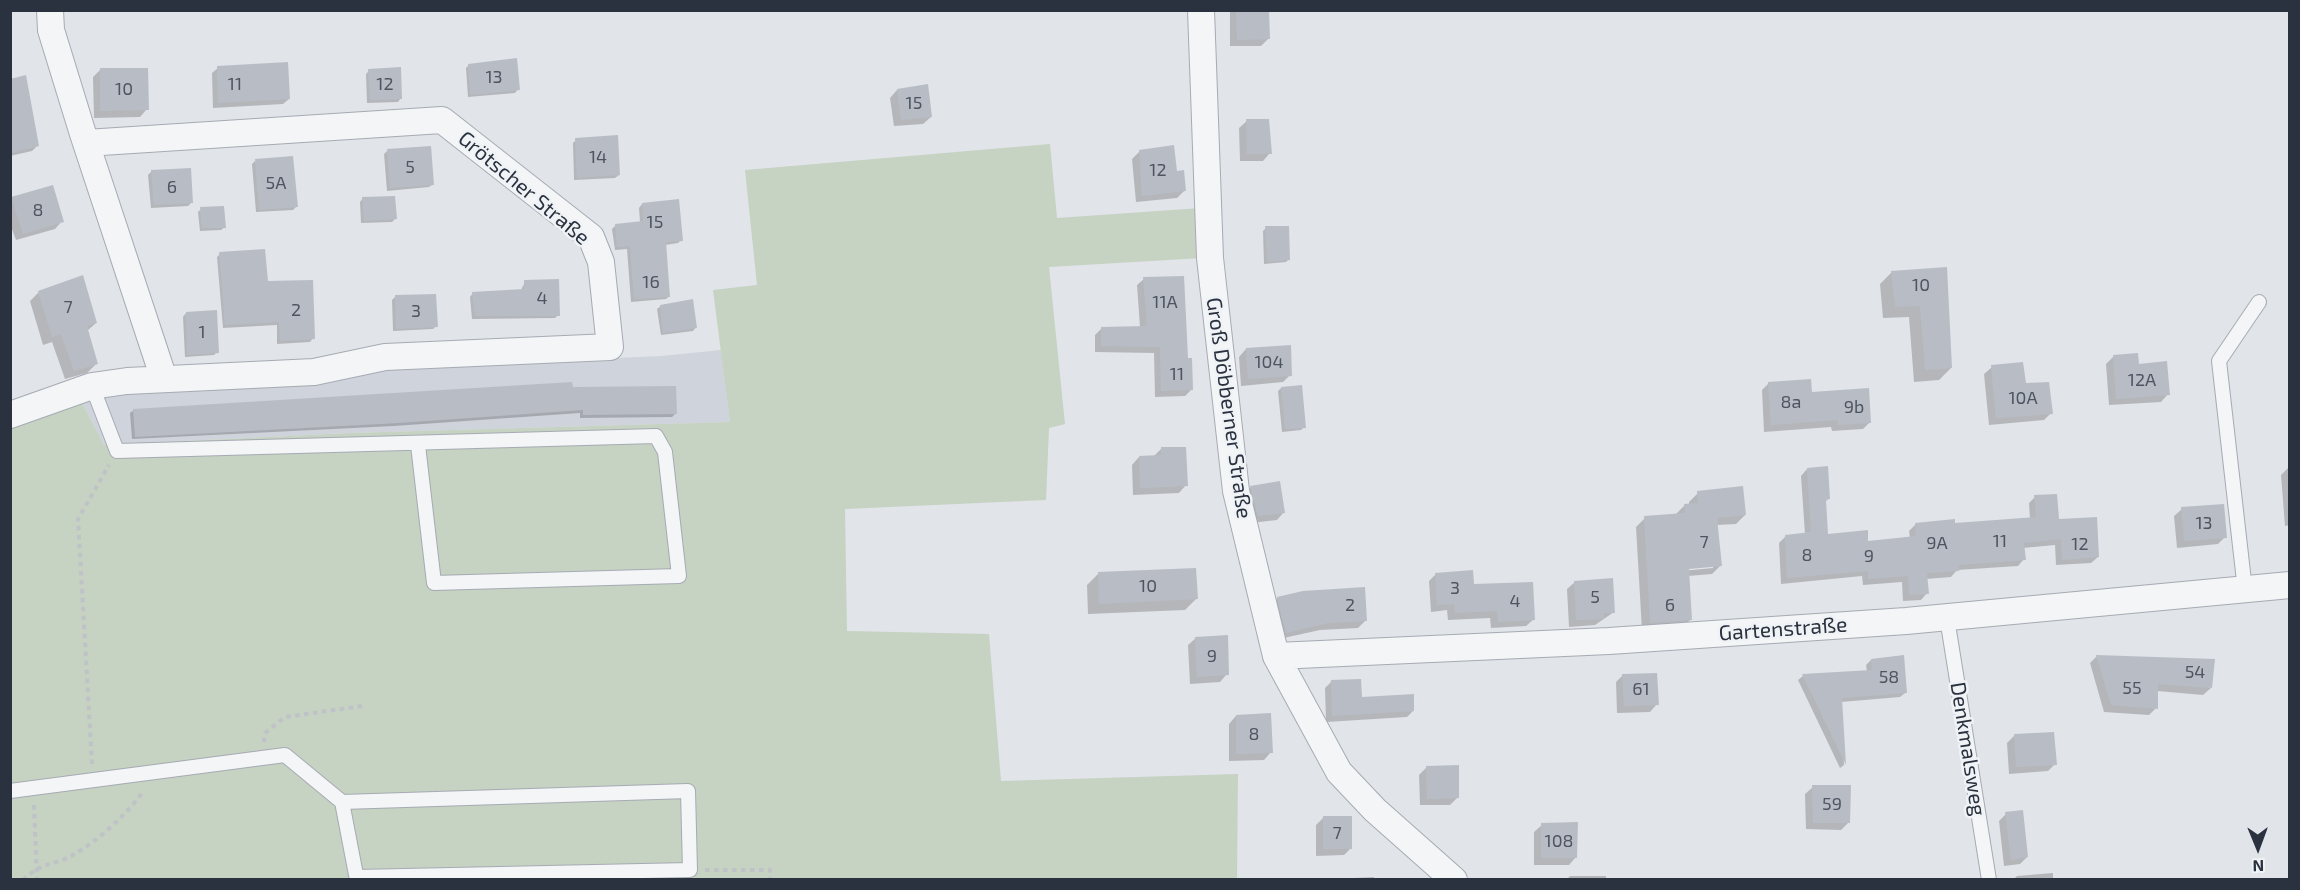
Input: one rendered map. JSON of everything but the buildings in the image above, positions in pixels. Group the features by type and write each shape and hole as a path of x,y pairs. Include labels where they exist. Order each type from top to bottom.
{"street":[{"name":"Groß Döbberner Straße","path":"1201,10 1210,258 1233,467 1236,491 1276,656 1340,772 1375,810 1454,879"},
{"path":"50,20 86,143 164,379"},
{"name":"Grötscher Straße","path":"10,415 92,386 127,381 314,372 385,357 610,347 601,262 591,237 442,120 86,143"},
{"name":"Gartenstraße","path":"1276,656 1609,641 1947,618 2289,585"}],"lane":[{"path":"2245,590 2219,361 2259,302"},
{"path":"92,386 117,451 418,445 656,436 665,452 678,576 434,583 418,445"},
{"name":"Denkmalsweg","path":"1947,618 1989,879"},
{"path":"10,791 167,768 285,755 342,802 357,878 690,870 688,790 342,802"}],"path":[{"path":"92,779 78,519 117,451"},
{"path":"263,757 265,733 285,717 362,706"},
{"path":"23,879 36,867 72,855 127,813 154,779 167,768"},
{"path":"33,789 37,879"},
{"path":"690,870 770,870 770,879"}],"shaded area":[{"path":"721,350 730,422 349,433 104,445 82,403 131,391 382,368 662,356"}],"green space":[{"path":"1050,144 1057,218 1201,208 1202,258 1049,267 1065,424 1049,428 1046,500 845,509 847,631 989,634 1001,781 1238,774 1237,879 11,879 10,428 82,403 104,445 349,433 730,422 713,290 757,285 745,170"}]}
